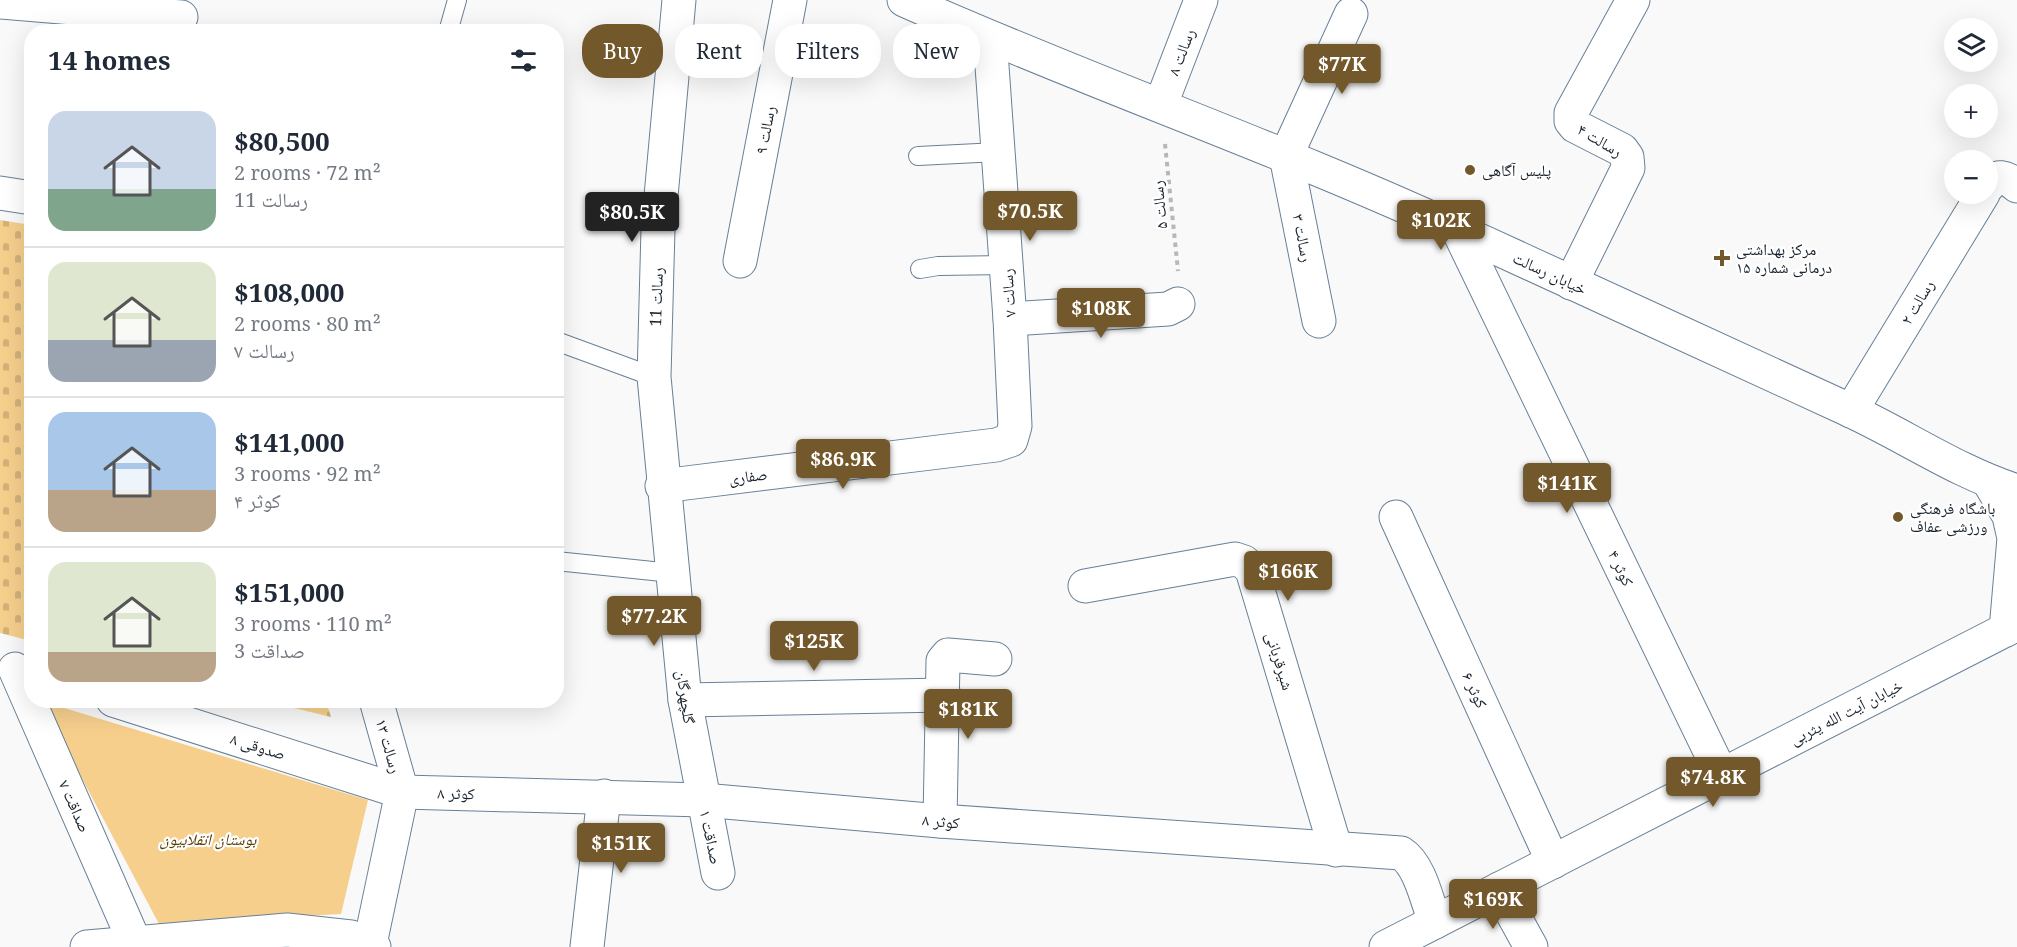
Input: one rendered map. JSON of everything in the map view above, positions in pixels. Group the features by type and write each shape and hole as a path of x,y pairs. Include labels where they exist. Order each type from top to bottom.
{"street":[{"name":"رسالت 11","path":"662,486 654,377 658,229 679,0"},
{"name":"رسالت ۹","path":"740,261 790,0"},
{"name":"خیابان رسالت","path":"904,0 990,38 1161,104 1287,156 1458,230 1851,411 2003,487 2014,538 2012,627"},
{"name":"رسالت ۸","path":"1161,104 1201,0"},
{"name":"رسالت ۴","path":"1571,283 1628,168 1627,157 1622,150 1575,126 1571,121 1571,113 1633,0"},
{"path":"0,2 180,16"},
{"path":"1287,156 1351,14"},
{"name":"رسالت ۷","path":"990,38 1010,319 1015,426 1011,440"},
{"name":"رسالت ۳","path":"1287,156 1319,321"},
{"path":"1998,177 2009,179 2017,186"},
{"path":"0,193 24,197"},
{"name":"رسالت ۲","path":"1851,411 1977,204"},
{"name":"کوثر ۴","path":"1458,230 1722,776"},
{"path":"1010,319 1168,309 1178,304"},
{"name":"صفاری","path":"662,486 996,445 1011,440"},
{"name":"گلچهرگان","path":"662,486 685,700 703,800"},
{"name":"کوثر ۶","path":"1396,518 1553,862"},
{"name":"شیرقربانی","path":"1085,586 1235,559 1244,562 1252,570 1336,850"},
{"name":"خیابان آیت الله یثربی","path":"1386,947 2012,627"},
{"path":"940,821 945,657 995,659"},
{"name":"صداقت ۷","path":"15,670 24,690"},
{"path":"685,700 944,695"},
{"name":"صداقت ۷","path":"32,708 135,943"},
{"name":"صدوقی ۸","path":"138,708 402,792"},
{"name":"رسالت ۱۳","path":"378,708 402,792"},
{"path":"87,947 287,930 332,934 372,946 402,792"},
{"name":"کوثر ۸","path":"402,792 703,800 940,821 1401,853 1409,858 1435,922"},
{"path":"587,947 604,796"},
{"name":"صداقت ۱","path":"703,800 718,873"},
{"path":"1499,889 1532,947"}],"lane":[{"path":"450,24 457,0"},
{"path":"918,156 998,152"},
{"path":"920,269 938,266 1006,265"},
{"path":"564,344 654,377"},
{"path":"564,562 672,573"}],"path":[{"name":"رسالت ۵","path":"1161,104 1181,295 1178,304"}],"green space":[{"path":"0,220 24,224 24,639 0,633"},
{"name":"بوستان انقلابیون","path":"45,708 64,708 368,800 341,914 159,924"},
{"path":"294,708 328,708 331,717"}],"place":[{"name":"پلیس آگاهی","path":"1470,170"},
{"name":"مرکز بهداشتی درمانی شماره ۱۵","path":"1722,258"},
{"name":"باشگاه فرهنگی ورزشی عفاف","path":"1898,517"}]}
